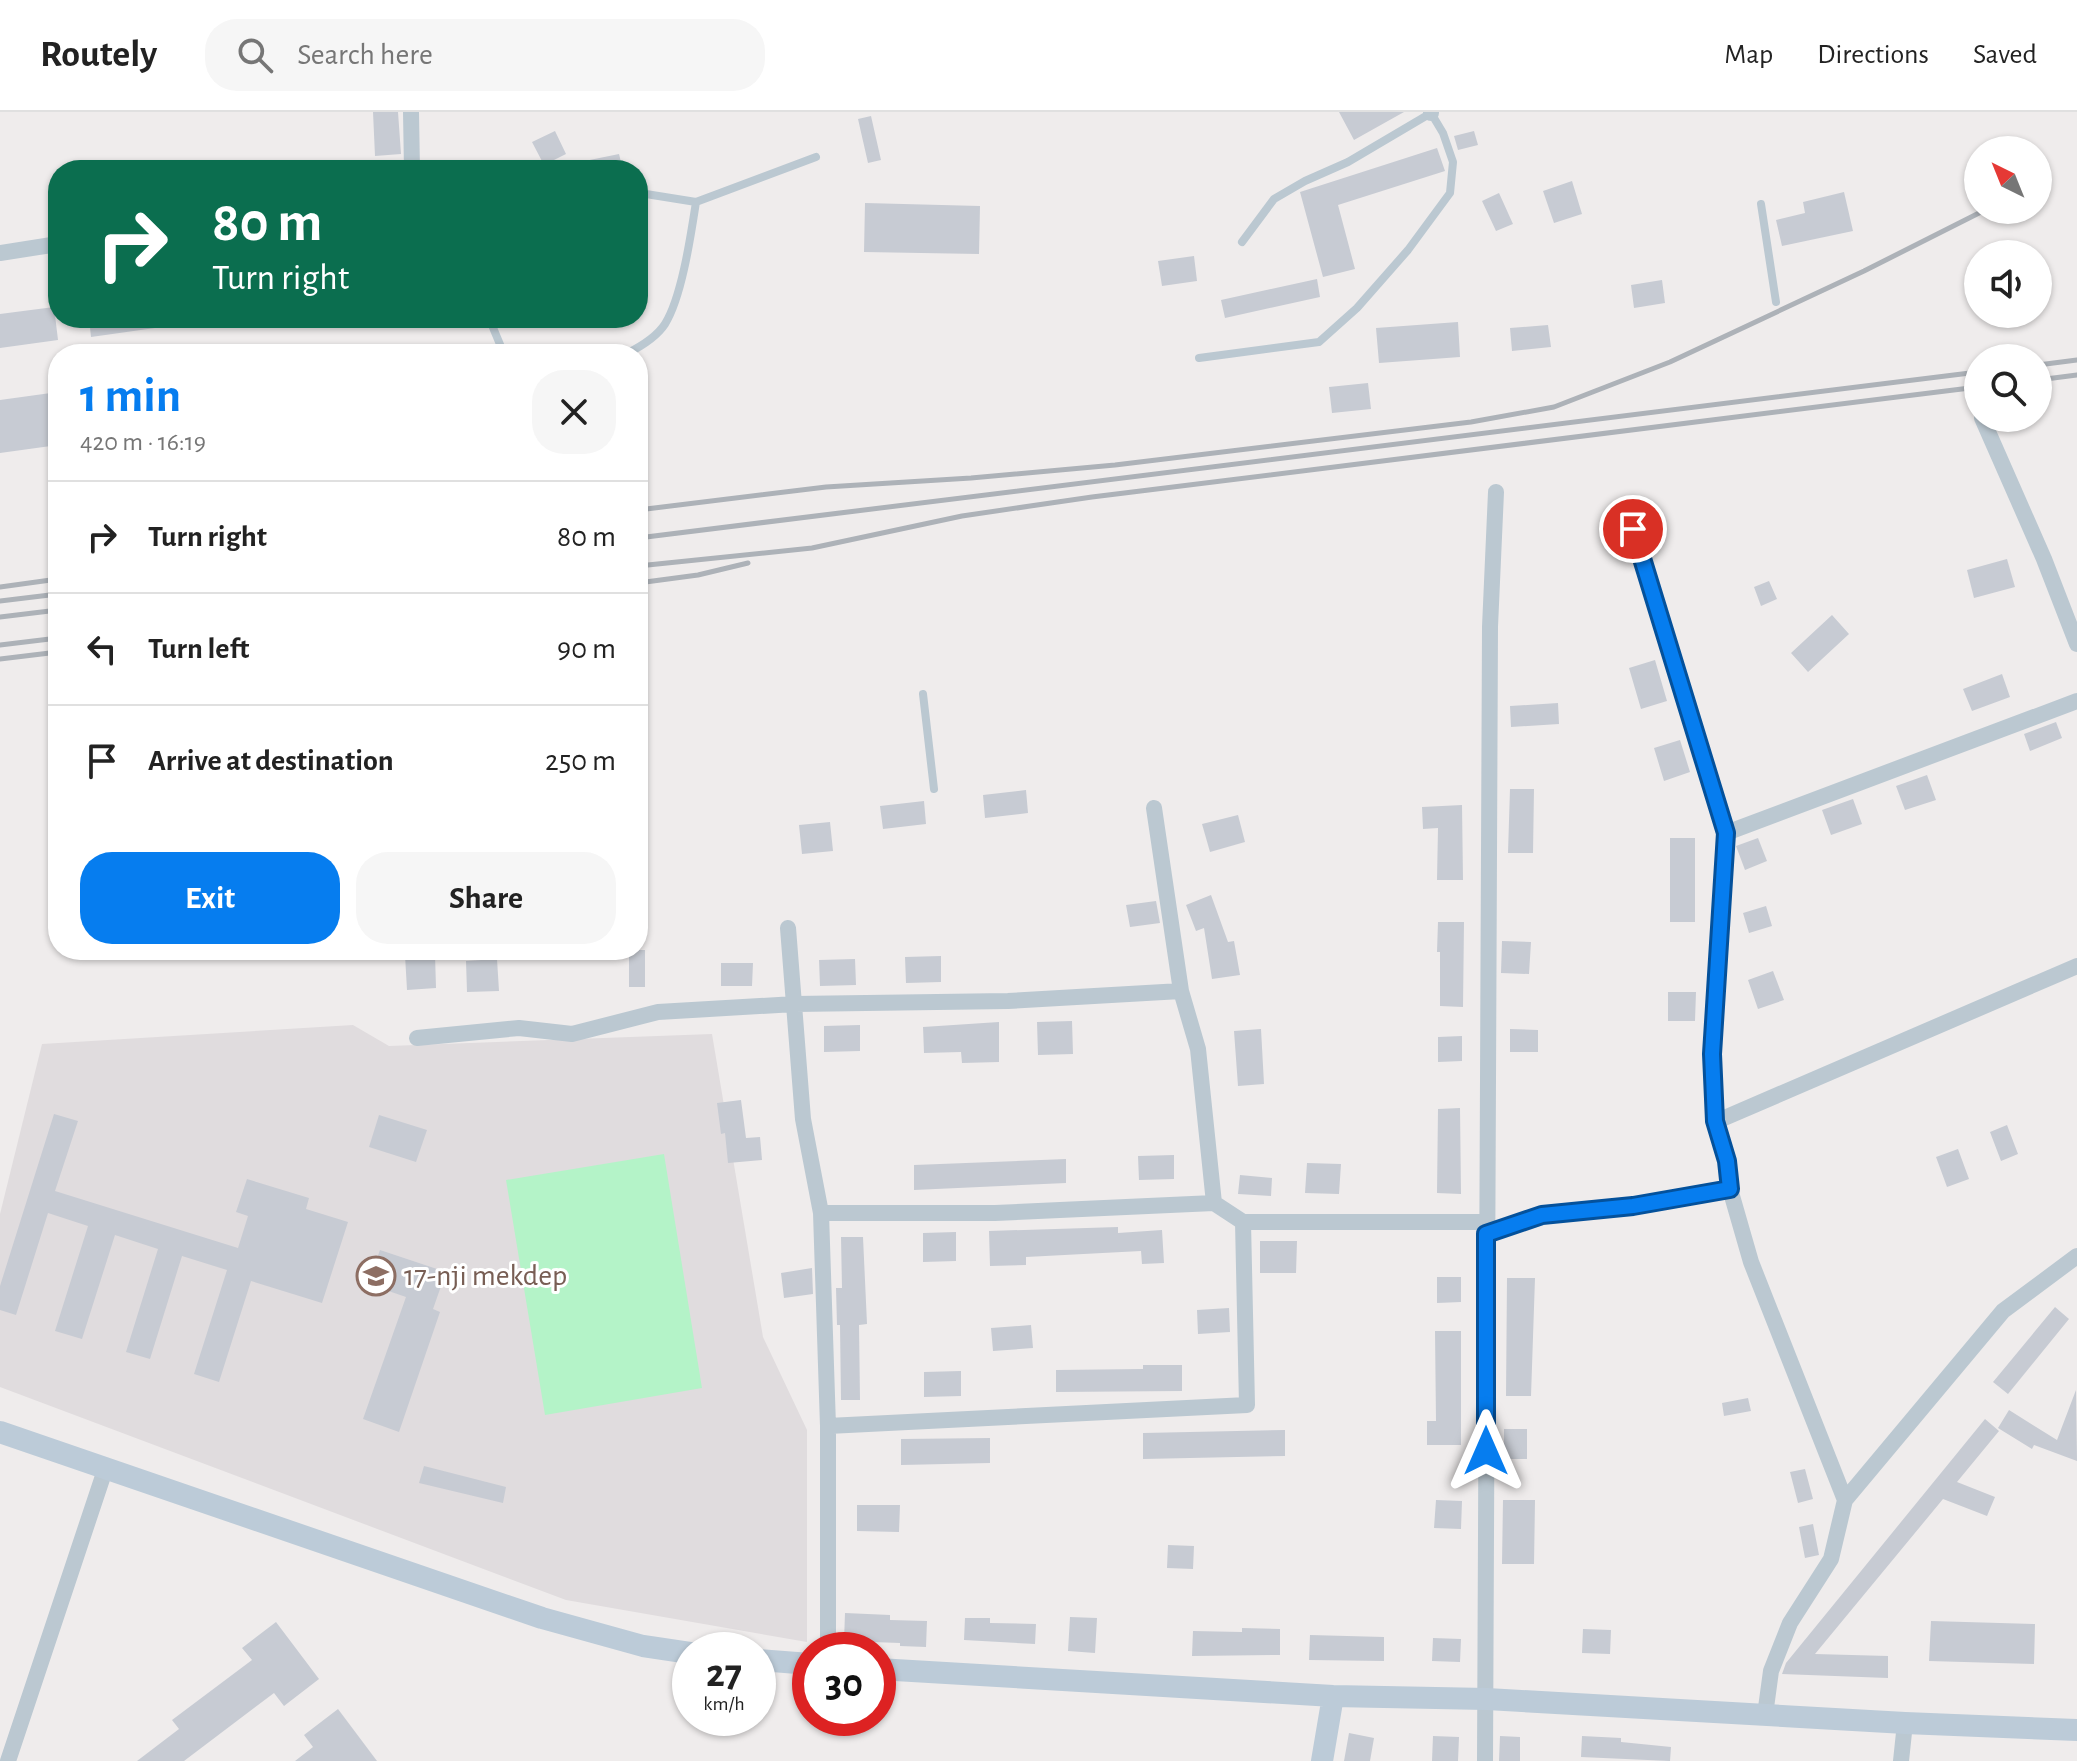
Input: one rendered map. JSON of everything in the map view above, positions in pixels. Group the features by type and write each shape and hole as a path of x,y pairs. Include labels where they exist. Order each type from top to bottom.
{"street":[{"path":"411,112 412,160"},
{"path":"0,253 48,246"},
{"path":"1988,432 2076,633"},
{"path":"1485,1761 1490,627 1496,492"},
{"path":"1633,529 1726,833 1712,1054 1715,1122 1751,1262 1845,1500"},
{"path":"1726,833 2077,701"},
{"path":"1154,808 1181,991 1198,1049 1214,1203"},
{"path":"788,928 803,1119 821,1213 828,1426 828,1632"},
{"path":"1715,1122 2077,966"},
{"path":"417,1038 519,1028 572,1034 658,1012 795,1004 1008,1001 1181,991"},
{"path":"821,1213 995,1213 1214,1203 1243,1222 1486,1228 1542,1215 1633,1206 1730,1189"},
{"path":"828,1426 1247,1405 1243,1222"},
{"path":"1765,1715 1771,1671 1790,1623 1831,1559 1845,1500 2003,1311 2077,1256"},
{"path":"0,1432 542,1618 643,1646 672,1650"},
{"path":"8,1761 106,1467"},
{"path":"896,1670 1333,1696 1487,1699 2077,1730"},
{"path":"1322,1761 1333,1696"},
{"path":"1901,1761 1905,1723"}],"lane":[{"path":"1199,358 1319,342 1357,308 1408,250 1450,193 1453,162 1443,133 1431,112 1348,162 1274,199 1242,242"},
{"path":"648,194 696,202 816,157"},
{"path":"645,344 665,324 680,282 696,202"},
{"path":"1761,204 1776,302"},
{"path":"923,694 934,789"}],"shaded area":[{"name":"17-nji mekdep","path":"353,1025 389,1046 712,1034 763,1337 807,1430 807,1632 792,1632 792,1639 776,1637 776,1632 750,1632 566,1600 0,1387 0,1214 42,1044"}],"green space":[{"path":"664,1154 702,1388 545,1415 506,1180"}],"building":[{"path":"373,112 398,112 401,154 375,156"},
{"path":"1339,112 1404,112 1354,140"},
{"path":"871,116 881,160 868,163 858,119"},
{"path":"555,131 566,154 554,160 541,160 532,142"},
{"path":"1474,131 1478,145 1458,150 1454,136"},
{"path":"1437,148 1445,171 1338,205 1355,269 1323,277 1300,192"},
{"path":"619,154 620,160 590,160"},
{"path":"1572,181 1582,214 1554,223 1543,191"},
{"path":"1844,192 1853,231 1782,246 1776,220 1805,213 1803,202"},
{"path":"1499,193 1513,224 1496,231 1482,201"},
{"path":"865,203 980,206 979,254 864,252"},
{"path":"1194,256 1197,281 1162,286 1158,261"},
{"path":"1317,279 1320,297 1225,318 1221,300"},
{"path":"1662,280 1665,303 1634,308 1631,285"},
{"path":"48,308 48,328 57,328 58,340 0,348 0,314"},
{"path":"1458,322 1460,357 1379,363 1376,328"},
{"path":"1548,325 1551,347 1512,351 1510,328"},
{"path":"90,328 155,328 91,337"},
{"path":"1368,383 1371,409 1332,413 1329,387"},
{"path":"48,393 48,446 0,453 0,400"},
{"path":"2007,559 2015,587 1974,598 1967,570"},
{"path":"1769,581 1777,599 1761,606 1754,587"},
{"path":"1832,615 1849,634 1808,672 1791,653"},
{"path":"1655,660 1667,701 1641,709 1629,668"},
{"path":"2002,674 2010,697 1972,711 1963,689"},
{"path":"1558,703 1559,724 1511,727 1510,706"},
{"path":"2056,722 2062,738 2030,751 2024,734"},
{"path":"1680,740 1690,772 1664,781 1654,748"},
{"path":"1927,775 1936,800 1905,810 1896,786"},
{"path":"1510,789 1534,789 1533,853 1508,853"},
{"path":"1026,790 1028,813 985,818 983,795"},
{"path":"1853,799 1862,824 1831,835 1822,810"},
{"path":"924,801 926,824 883,829 880,806"},
{"path":"1462,805 1463,880 1437,880 1438,828 1423,829 1422,807"},
{"path":"1238,815 1245,842 1210,852 1202,824"},
{"path":"830,822 833,851 802,854 799,825"},
{"path":"1670,838 1695,838 1695,922 1670,922"},
{"path":"1758,838 1767,861 1745,870 1736,846"},
{"path":"1211,895 1228,942 1234,941 1240,975 1212,979 1204,928 1196,931 1186,905"},
{"path":"1156,901 1160,923 1130,927 1126,905"},
{"path":"1766,906 1772,926 1749,933 1743,913"},
{"path":"1438,922 1464,922 1463,1007 1440,1006"},
{"path":"1502,941 1531,942 1529,974 1501,973"},
{"path":"941,956 941,982 906,983 905,957"},
{"path":"855,959 856,985 820,986 819,960"},
{"path":"405,960 435,960 436,988 407,990"},
{"path":"497,960 499,991 467,992 466,961"},
{"path":"629,960 645,960 645,987 629,987"},
{"path":"721,963 753,963 752,986 721,986"},
{"path":"1773,971 1784,1000 1758,1009 1748,980"},
{"path":"1668,992 1696,992 1695,1021 1668,1021"},
{"path":"1072,1021 1073,1054 1038,1055 1037,1022"},
{"path":"999,1022 999,1062 962,1063 961,1052 924,1053 923,1027"},
{"path":"860,1025 860,1051 824,1052 824,1026"},
{"path":"1261,1029 1264,1084 1238,1086 1234,1031"},
{"path":"1510,1029 1538,1030 1538,1052 1510,1052"},
{"path":"1462,1036 1462,1061 1438,1062 1438,1037"},
{"path":"741,1100 746,1138 760,1137 762,1160 728,1163 725,1133 721,1134 717,1103"},
{"path":"1460,1108 1461,1194 1437,1193 1438,1109"},
{"path":"54,1114 78,1121 55,1191 238,1248 248,1216 236,1212 247,1179 309,1198 306,1209 348,1222 322,1303 251,1281 219,1382 194,1374 227,1270 182,1256 150,1359 126,1352 158,1249 115,1235 82,1339 55,1331 88,1226 48,1213 16,1315 0,1310 0,1286"},
{"path":"379,1115 427,1130 416,1162 369,1147"},
{"path":"2007,1125 2018,1154 2001,1161 1990,1132"},
{"path":"1958,1149 1969,1179 1947,1187 1936,1157"},
{"path":"1174,1155 1174,1179 1139,1180 1138,1156"},
{"path":"1066,1159 1066,1183 914,1190 914,1165"},
{"path":"1307,1163 1341,1164 1339,1194 1305,1193"},
{"path":"1240,1175 1272,1178 1271,1196 1238,1194"},
{"path":"1118,1227 1118,1233 1162,1230 1164,1263 1142,1264 1141,1251 1026,1257 1026,1265 990,1266 989,1231"},
{"path":"956,1232 956,1261 923,1262 923,1233"},
{"path":"841,1237 863,1237 867,1324 859,1325 860,1400 841,1400 836,1288 842,1288"},
{"path":"1260,1241 1297,1241 1296,1273 1260,1273"},
{"path":"380,1250 446,1272 433,1309 440,1312 399,1432 363,1419 406,1297 368,1284"},
{"path":"812,1268 813,1294 784,1298 781,1273"},
{"path":"1437,1277 1461,1277 1461,1302 1437,1303"},
{"path":"1507,1278 1535,1278 1531,1396 1506,1396"},
{"path":"2055,1307 2069,1319 2008,1394 1993,1382"},
{"path":"1229,1308 1230,1332 1198,1334 1197,1310"},
{"path":"1031,1325 1033,1348 993,1351 991,1328"},
{"path":"1435,1331 1461,1331 1461,1445 1427,1445 1427,1421 1436,1421"},
{"path":"1143,1365 1182,1365 1182,1391 1056,1392 1056,1370 1143,1369"},
{"path":"961,1371 961,1396 924,1397 924,1372"},
{"path":"2076,1390 2077,1461 2034,1445 2032,1449 1998,1428 2009,1410 2057,1440"},
{"path":"1748,1398 1751,1411 1724,1416 1722,1403"},
{"path":"1985,1419 1999,1431 1957,1482 1995,1497 1987,1516 1943,1499 1815,1654 1888,1656 1888,1678 1782,1674 1786,1663"},
{"path":"1504,1429 1527,1429 1527,1459 1504,1459"},
{"path":"1285,1430 1285,1456 1143,1459 1143,1433"},
{"path":"990,1438 990,1463 901,1465 901,1439"},
{"path":"424,1466 506,1487 503,1503 419,1483"},
{"path":"1805,1469 1813,1499 1798,1503 1790,1472"},
{"path":"1436,1500 1462,1501 1461,1529 1434,1528"},
{"path":"1503,1500 1535,1500 1534,1564 1502,1564"},
{"path":"857,1505 900,1505 899,1532 857,1531"},
{"path":"1813,1524 1819,1555 1805,1558 1799,1527"},
{"path":"1168,1545 1194,1546 1193,1569 1167,1568"},
{"path":"845,1613 890,1615 890,1620 927,1621 926,1647 900,1646 896,1643 896,1632 844,1632"},
{"path":"1070,1617 1097,1618 1095,1653 1068,1651"},
{"path":"965,1618 990,1618 990,1623 1036,1624 1035,1644 964,1640"},
{"path":"1931,1621 2035,1624 2034,1664 1929,1661"},
{"path":"276,1622 319,1679 284,1706 274,1693 184,1761 137,1761 179,1729 172,1720 252,1660 242,1648"},
{"path":"1242,1628 1280,1629 1280,1655 1192,1656 1193,1631 1242,1632"},
{"path":"1583,1629 1611,1630 1610,1654 1582,1653"},
{"path":"1310,1635 1384,1637 1384,1661 1309,1660"},
{"path":"1433,1638 1461,1639 1460,1662 1432,1661"},
{"path":"338,1709 377,1761 295,1761 313,1747 304,1735"},
{"path":"1349,1733 1374,1738 1370,1761 1344,1761"},
{"path":"1433,1736 1459,1737 1458,1761 1432,1761"},
{"path":"1500,1736 1520,1737 1520,1761 1499,1761"},
{"path":"1582,1736 1621,1738 1621,1742 1671,1747 1670,1761 1581,1757"}],"railway":[{"path":"648,509 826,487 1115,465 1471,422 1554,407 1670,362 1964,221"},
{"path":"2052,363 2077,360"},
{"path":"648,537 1964,374"},
{"path":"2052,378 2077,375"},
{"path":"648,565 812,548 962,516 1092,497 1964,389"},
{"path":"648,582 698,575 748,563"},
{"path":"0,587 48,580"},
{"path":"0,601 48,595"},
{"path":"0,617 48,611"},
{"path":"0,645 48,639"},
{"path":"0,659 48,653"}],"place":[{"name":"17-nji mekdep","path":"376,1276"}],"route":[{"path":"1486,1451 1486,1234 1542,1215 1633,1206 1730,1189 1727,1161 1715,1121 1712,1054 1726,833 1633,529"}]}
